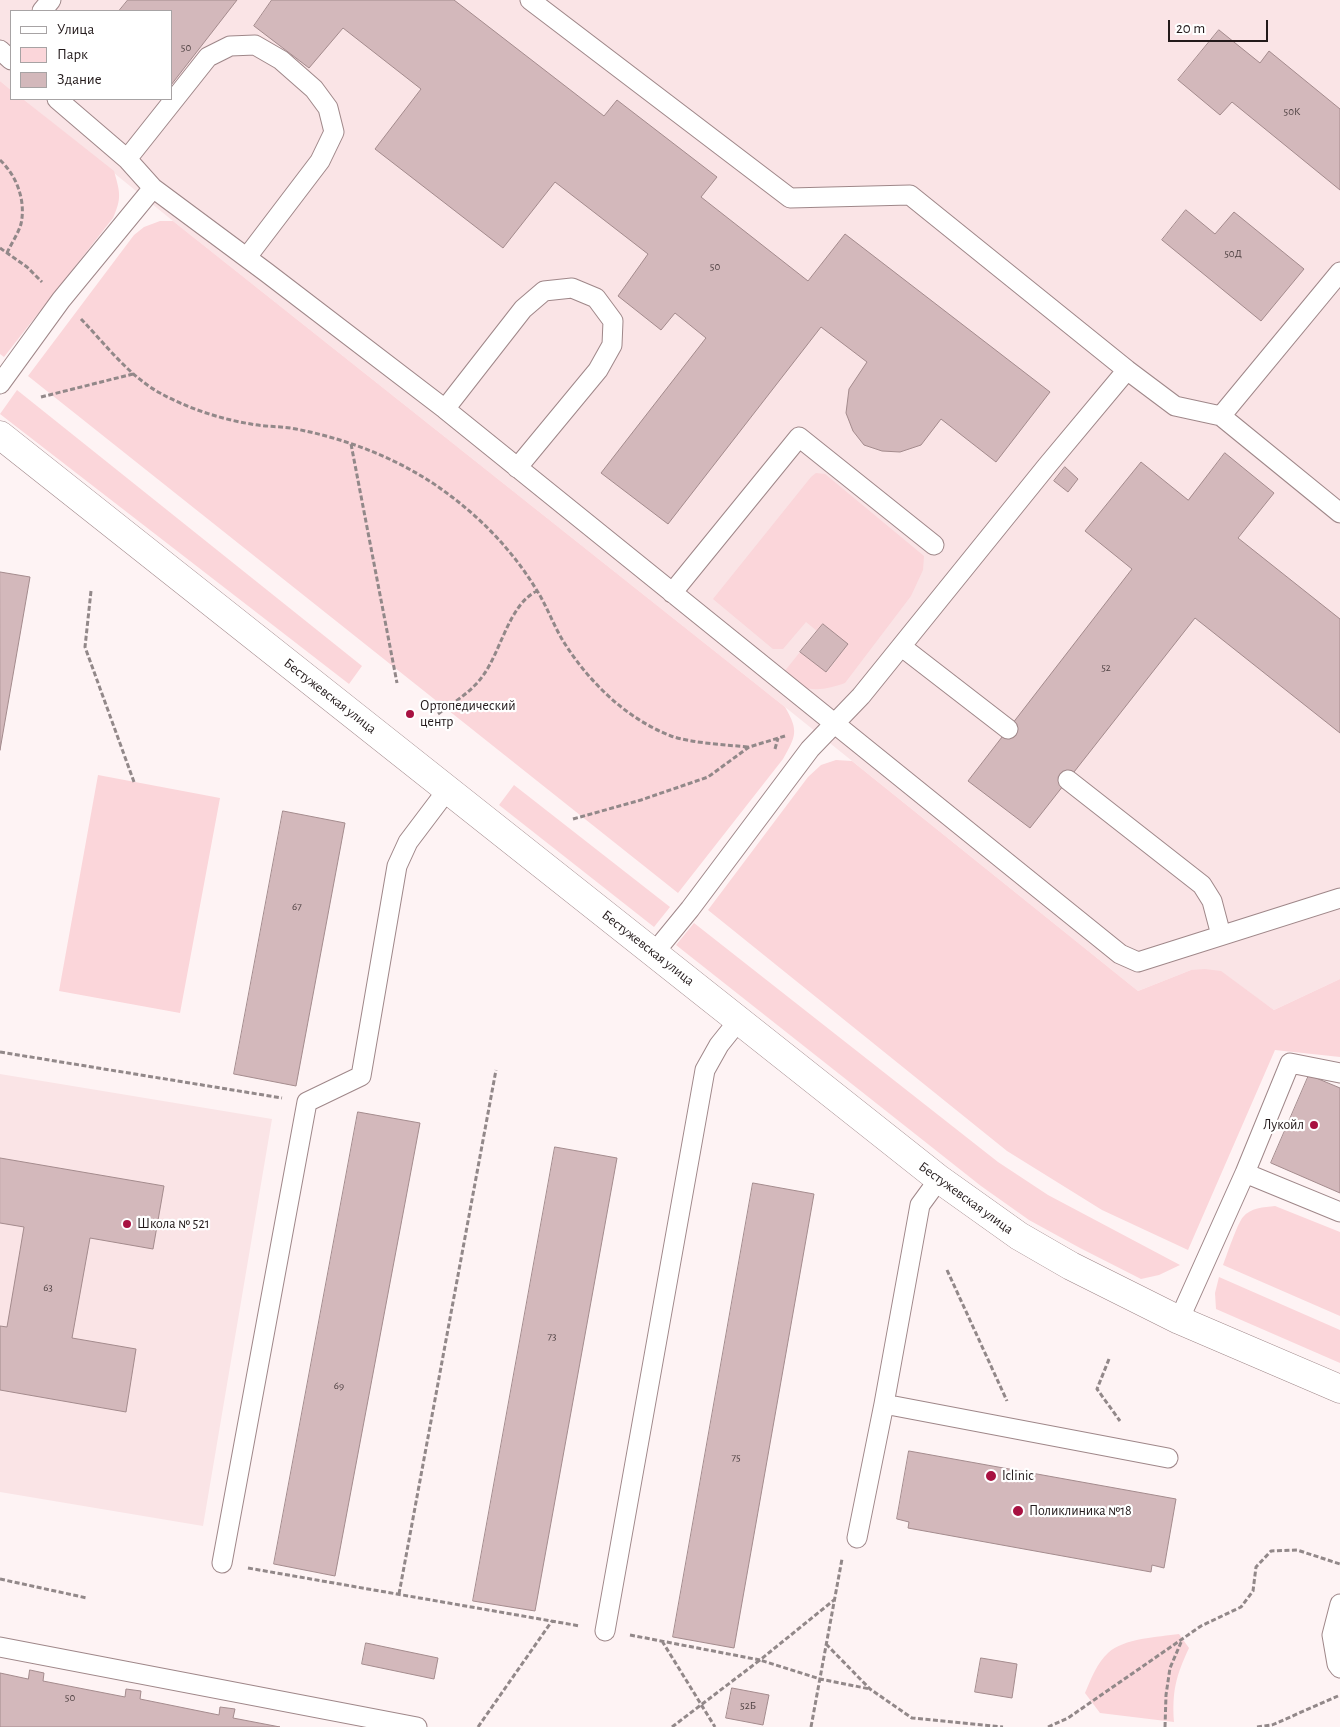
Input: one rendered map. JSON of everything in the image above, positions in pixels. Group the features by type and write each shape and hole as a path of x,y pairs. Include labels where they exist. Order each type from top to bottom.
{"street":[{"name":"Бестужевская улица","path":"0,435 939,1179 1019,1236 1071,1266 1179,1320 1340,1389"}],"lane":[{"path":"43,10 51,0"},
{"path":"530,0 790,198 910,195 1174,406 1221,416 1340,513"},
{"path":"127,159 208,57 230,46 255,45 281,60 319,95 328,108 334,132 320,161 247,257"},
{"path":"58,100 127,159 153,188 247,257 445,409 1120,954 1138,962 1340,898"},
{"path":"0,384 61,300 153,188"},
{"path":"1221,416 1340,272"},
{"path":"445,409 523,309 544,291 572,288 596,298 613,321 612,345 598,370 517,468"},
{"path":"654,953 690,909 810,749 861,696 902,647 1127,370"},
{"path":"672,593 799,437 934,545"},
{"path":"902,647 1008,729"},
{"path":"1068,780 1202,885 1212,901 1221,935"},
{"path":"222,1563 307,1102 361,1076 397,866 408,842 448,789"},
{"path":"605,1631 705,1070 719,1044 739,1020"},
{"path":"1179,1320 1245,1173 1290,1063 1340,1073"},
{"path":"1245,1173 1340,1212"},
{"path":"857,1538 884,1404 920,1205 939,1179"},
{"path":"884,1404 1168,1458"},
{"path":"1340,1604 1332,1635 1337,1664 1340,1668"},
{"path":"0,1647 417,1727"}],"path":[{"path":"0,160 8,167 19,189 23,207 20,226 7,253"},
{"path":"0,248 27,267 134,374 159,393 201,412 250,424 296,429 351,443 404,464 452,496 501,541 537,590 564,643 590,677 619,706 645,723 672,736 749,747"},
{"path":"40,397 134,374"},
{"path":"351,443 397,683"},
{"path":"438,714 468,692 482,678 493,660 515,612 528,595 537,590"},
{"path":"91,591 85,647 134,782"},
{"path":"573,819 641,800 708,777 749,747 788,735"},
{"path":"0,1052 307,1102"},
{"path":"399,1594 496,1070"},
{"path":"947,1270 1020,1430"},
{"path":"1110,1359 1096,1389 1145,1454"},
{"path":"811,1727 844,1546 857,1538"},
{"path":"1048,1727 1068,1718 1201,1626 1241,1607 1253,1591 1256,1567 1271,1551 1297,1550 1340,1564"},
{"path":"222,1563 760,1660 820,1679 870,1689"},
{"path":"0,1579 87,1598"},
{"path":"672,1727 760,1660 834,1600"},
{"path":"478,1727 552,1621"},
{"path":"1165,1727 1166,1695 1170,1668 1183,1640"},
{"path":"662,1641 702,1703 715,1727"},
{"path":"826,1644 870,1689 912,1718 1002,1727"},
{"path":"1257,1727 1272,1725 1340,1695"}],"shaded area":[{"path":"0,0 1340,0 1340,979 1274,1010 1221,972 1191,970 1138,991 785,707 173,221 24,100 172,100 172,10 10,10 10,89 0,81"},
{"name":"Школа № 521","path":"0,1074 272,1119 203,1526 0,1492"}],"green space":[{"path":"0,81 10,89 10,100 24,100 114,171 119,195 118,205 113,218 4,357 0,354"},
{"path":"160,221 173,221 785,707 792,722 794,733 791,745 783,759 678,893 28,376 134,235 144,227"},
{"path":"17,390 362,666 349,684 0,414"},
{"path":"816,473 825,474 924,556 923,570 911,596 845,683 828,688 810,689 799,685 784,672 800,652 827,672 848,644 823,624 817,631 806,622 783,649 773,649 713,599"},
{"path":"836,760 852,761 1138,991 1191,970 1221,971 1274,1010 1340,979 1340,1057 1275,1050 1188,1250 1102,1210 1007,1151 708,910 808,777 821,765"},
{"path":"98,775 220,798 180,1013 59,991"},
{"path":"514,785 670,907 654,927 499,805"},
{"path":"694,923 998,1162 1048,1195 1180,1265 1159,1275 1141,1279 1029,1220 981,1186 676,945"},
{"path":"1275,1206 1340,1232 1340,1316 1223,1265 1243,1217 1253,1210"},
{"path":"1219,1277 1340,1330 1340,1363 1216,1309 1215,1293"},
{"path":"1179,1634 1189,1648 1176,1684 1174,1722 1100,1713 1085,1693 1097,1666 1108,1653 1132,1641"}],"building":[{"path":"128,0 237,0 172,84 172,10 120,10"},
{"path":"272,0 454,0 604,116 617,100 717,177 701,197 808,281 845,234 1050,392 996,462 941,419 921,445 900,452 882,451 864,445 853,431 846,413 849,389 867,362 821,327 668,524 601,473 706,338 675,313 661,330 618,296 648,254 555,182 503,248 375,149 421,89 343,28 309,68 254,26"},
{"path":"1219,30 1260,63 1269,51 1340,109 1340,190 1232,102 1220,115 1178,80"},
{"path":"1186,210 1215,234 1234,212 1304,269 1261,321 1162,240"},
{"path":"1225,453 1274,493 1238,538 1340,619 1340,733 1195,618 1030,828 968,781 1132,569 1085,531 1141,462 1188,500"},
{"path":"1065,467 1078,479 1068,492 1054,481"},
{"path":"0,572 30,577 0,750"},
{"path":"823,624 848,644 826,672 800,652"},
{"path":"283,811 345,823 296,1086 234,1074"},
{"name":"Лукойл","path":"1309,1075 1340,1088 1340,1193 1271,1163"},
{"path":"358,1112 420,1123 335,1576 274,1564"},
{"path":"555,1147 617,1158 535,1611 473,1601"},
{"path":"0,1158 164,1186 153,1249 90,1238 72,1338 136,1349 126,1412 0,1390 0,1326 7,1327 24,1227 0,1223"},
{"path":"753,1183 814,1194 734,1648 673,1637"},
{"path":"909,1451 1176,1499 1164,1568 1152,1565 1151,1572 908,1528 909,1522 897,1519"},
{"path":"366,1643 438,1658 434,1679 362,1664"},
{"path":"981,1658 1017,1664 1012,1698 975,1692"},
{"path":"30,1670 44,1673 43,1681 125,1697 126,1689 141,1691 140,1699 219,1715 220,1707 235,1709 233,1718 280,1727 0,1727 0,1673 28,1679"},
{"path":"732,1688 769,1695 763,1725 726,1718"}],"place":[{"name":"Ортопедический центр","path":"410,714"},
{"name":"Лукойл","path":"1314,1125"},
{"name":"Школа № 521","path":"127,1224"},
{"name":"Iclinic","path":"991,1476"},
{"name":"Поликлиника №18","path":"1018,1511"}]}
